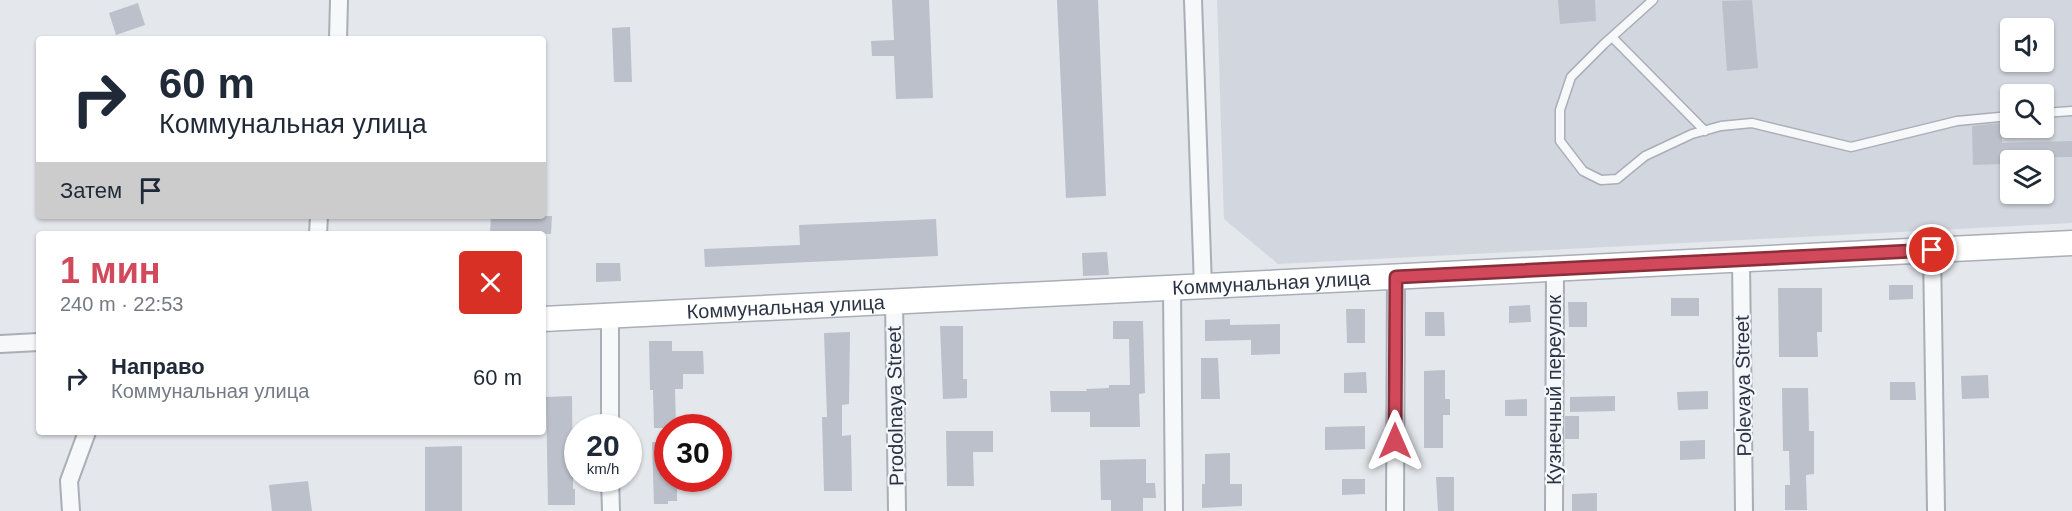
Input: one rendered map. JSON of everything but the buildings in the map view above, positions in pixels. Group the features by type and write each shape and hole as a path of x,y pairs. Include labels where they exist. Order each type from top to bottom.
{"street":[{"path":"338,36 339,0"},
{"path":"1192,0 1203,287"},
{"name":"Коммунальная улица","path":"546,319 2072,243"},
{"path":"1932,250 1936,511"},
{"name":"Polevaya Street","path":"1741,261 1744,511"},
{"name":"Кузнечный переулок","path":"1554,511 1555,269"},
{"path":"1395,511 1396,277"},
{"path":"1172,289 1174,511"},
{"name":"Prodolnaya Street","path":"894,301 897,511"},
{"path":"609,316 610,414"},
{"path":"0,344 36,342"},
{"path":"70,511 69,481 86,435"},
{"path":"610,492 611,511"}],"lane":[{"path":"1653,0 1571,77 1560,111 1560,141 1583,171 1601,180 1617,179 1645,156 1721,126 1752,123 1851,147 1958,121 2000,117"},
{"path":"1612,37 1705,131"},
{"path":"2054,112 2072,111"}],"shaded area":[{"path":"1217,0 2072,0 2072,223 1278,264 1224,219"}],"route":[{"path":"1395,441 1396,277 1932,250"}]}
